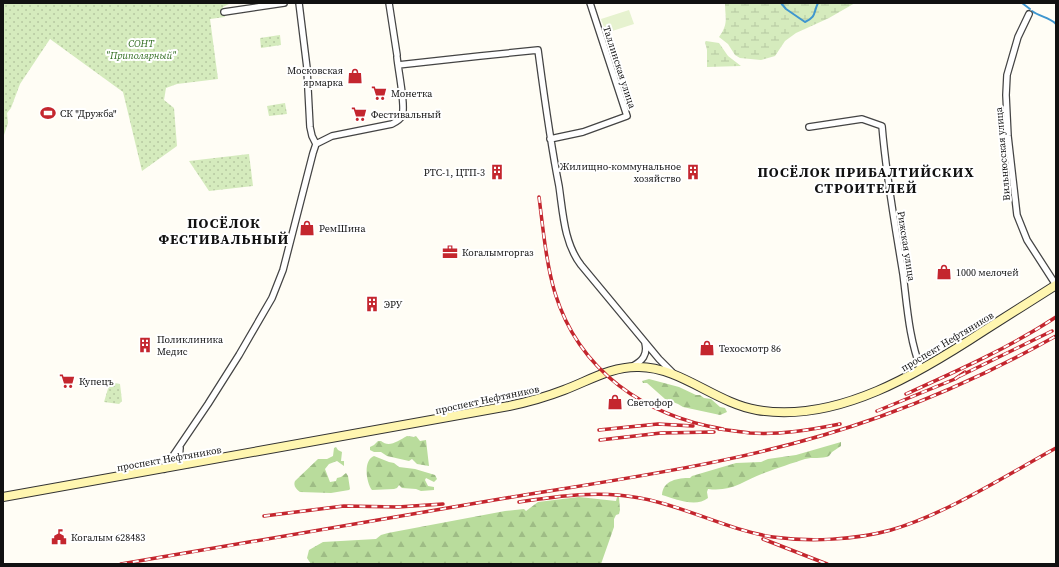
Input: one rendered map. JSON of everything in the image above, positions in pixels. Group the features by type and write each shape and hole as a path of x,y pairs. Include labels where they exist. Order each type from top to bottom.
{"main road":[{"name":"проспект Нефтяников","path":"3,497 510,406 549,396 611,371 632,367 653,368 677,376 747,408 766,412 812,410 850,400 890,385 921,370 952,352 1056,285"}],"street":[{"path":"224,12 284,3"},
{"path":"298,3 307,69 310,127 316,144"},
{"path":"164,469 180,448 239,355 272,298 283,270 316,144 332,136 392,124 402,116 403,107 389,3"},
{"name":"Таллинская улица","path":"550,139 583,132 627,116 590,3"},
{"name":"Вильнюсская улица","path":"1029,14 1018,38 1007,75 1006,95 1008,136 1017,215 1027,240 1056,285"},
{"path":"398,65 538,50 550,139 571,250 644,341 677,376"},
{"name":"Рижская улица","path":"809,127 862,119 882,126 892,205 911,329 916,356 921,370"},
{"path":"632,367 639,363 644,357 646,349 644,341"},
{"path":"180,448 180,456 182,460 190,464"}],"green space":[{"name":"СОНТ \"Приполярный\"","path":"3,3 231,3 223,7 225,17 210,19 218,79 177,84 166,88 164,100 174,108 177,146 142,171 123,92 50,39 20,84 11,108 7,113 8,123 3,138"},
{"path":"725,3 855,3 829,18 796,33 785,41 775,56 761,60 740,58 735,55 728,44 719,37 725,24"},
{"path":"629,10 634,24 606,33 601,19"},
{"path":"280,35 281,45 261,48 260,38"},
{"path":"706,41 719,43 728,56 741,66 707,67"},
{"path":"285,103 287,114 269,116 267,106"},
{"path":"249,154 253,186 209,191 189,161"},
{"path":"649,379 679,387 704,398 711,399 720,407 725,408 727,412 720,415 683,407 665,399 647,383 643,383 642,381"},
{"path":"110,382 120,384 122,401 119,404 104,402"},
{"path":"407,436 416,436 420,441 426,440 429,466 417,464 412,459 409,461 370,450 370,447 378,441 390,444"},
{"path":"841,442 841,446 829,456 805,459 724,489 708,489 708,498 703,501 685,502 662,495 665,486 676,479 690,478 692,476 736,463 761,462 768,459 796,455"},
{"path":"336,447 342,452 341,461 344,461 344,466 337,461 329,464 325,469 330,482 336,481 337,478 346,473 348,476 350,489 331,493 300,492 296,489 294,483 295,481 318,459 327,459 333,456 334,448"},
{"path":"374,456 394,463 399,467 415,469 435,475 437,479 434,482 426,478 425,480 428,486 434,487 434,490 421,491 402,488 399,485 394,489 372,490 368,482 367,466 368,462"},
{"path":"579,497 616,501 617,497 619,497 619,514 616,515 614,519 614,527 601,564 311,564 307,558 309,550 323,542 376,539 381,535 388,533 505,511 524,509 526,511 538,502"}],"waterway":[{"path":"781,3 786,9 805,22 813,16 818,3"},
{"path":"1022,3 1030,9"},
{"path":"1032,11 1056,24"}],"railway":[{"path":"539,197 547,258 555,293 566,321 580,345 598,367 619,385 642,401 667,413 694,423 723,429"},
{"path":"906,394 1001,349 1056,317"},
{"path":"960,376 1052,331"},
{"path":"121,564 691,467 739,457 833,432 924,400 991,370 1056,336"},
{"path":"877,411 955,379 965,372"},
{"path":"599,430 658,424 693,426"},
{"path":"719,429 750,433 784,433 840,424"},
{"path":"600,440 661,433 714,432"},
{"path":"519,502 580,495 610,494 640,498 673,506 756,534 787,539 817,540 848,538 891,530 933,514 975,494 1056,448"},
{"path":"264,516 344,506 398,507 443,504"},
{"path":"763,539 827,564"}],"place":[{"name":"Московская ярмарка","path":"355,76"},
{"name":"Монетка","path":"379,93"},
{"name":"СК \"Дружба\"","path":"48,113"},
{"name":"Фестивальный","path":"359,114"},
{"name":"РТС-1, ЦТП-3","path":"497,172"},
{"name":"Жилищно-коммунальное хозяйство","path":"693,172"},
{"name":"РемШина","path":"307,228"},
{"name":"Когалымгоргаз","path":"450,252"},
{"name":"1000 мелочей","path":"944,272"},
{"name":"ЭРУ","path":"372,304"},
{"name":"Поликлиника Медис","path":"145,345"},
{"name":"Техосмотр 86","path":"707,348"},
{"name":"Купецъ","path":"67,381"},
{"name":"Светофор","path":"615,402"},
{"name":"Когалым 628483","path":"59,537"}],"district":[{"name":"ПОСЁЛОК ПРИБАЛТИЙСКИХ СТРОИТЕЛЕЙ","path":"866,180"},
{"name":"ПОСЁЛОК ФЕСТИВАЛЬНЫЙ","path":"224,232"}]}
